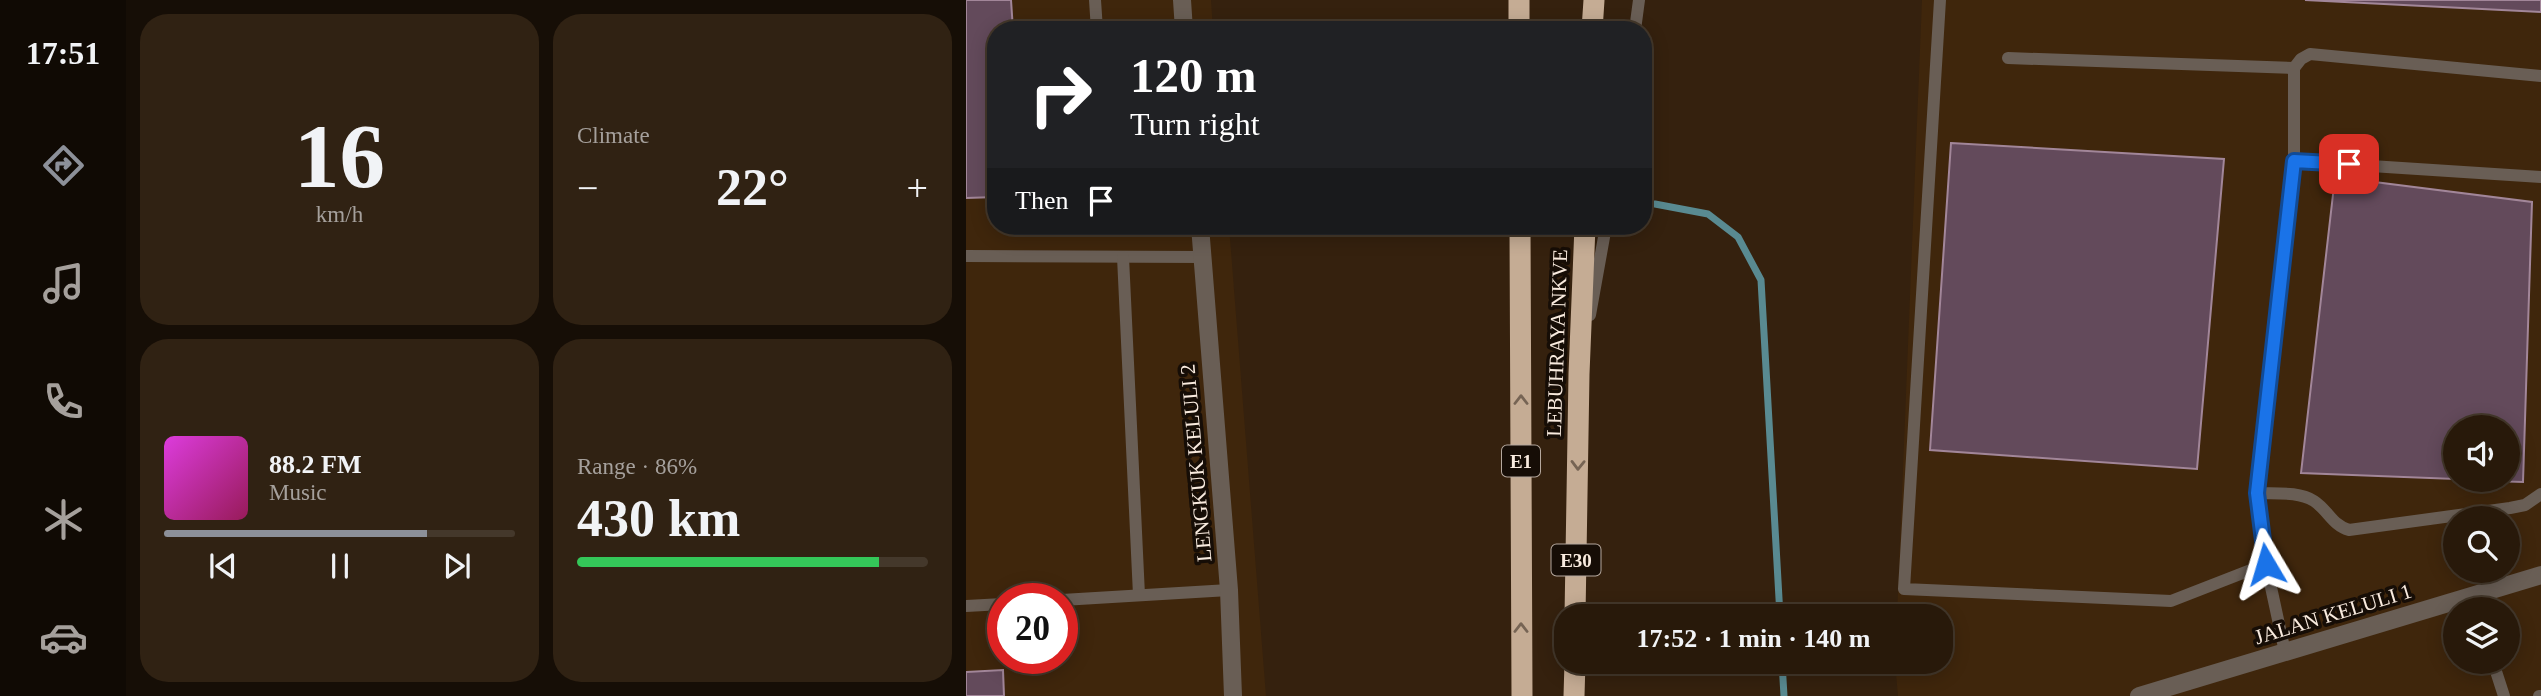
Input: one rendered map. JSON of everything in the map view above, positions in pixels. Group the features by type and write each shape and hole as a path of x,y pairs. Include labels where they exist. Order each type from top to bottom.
{"highway":[{"path":"1519,0 1519,21"},
{"path":"1593,21 1594,0"},
{"name":"LEBUHRAYA NKVE","path":"1520,235 1522,696"},
{"name":"LEBUHRAYA NKVE","path":"1575,604 1585,235"},
{"path":"1574,696 1575,674"}],"street":[{"path":"1182,0 1183,21"},
{"name":"LENGKUK KELULI 2","path":"1201,235 1229,590 1233,696"},
{"name":"JALAN KELULI 1","path":"2488,597 2541,575"},
{"name":"JALAN KELULI 1","path":"2139,696 2285,652 2443,611"}],"lane":[{"path":"1095,0 1096,21"},
{"path":"1637,21 1639,0"},
{"path":"1940,0 1904,589 2171,601 2266,564"},
{"path":"2285,652 2266,564 2257,493 2294,161 2294,68 2301,59 2310,54 2541,76"},
{"path":"2008,58 2294,68"},
{"path":"2294,161 2541,177"},
{"path":"1579,374 1604,235"},
{"path":"966,256 1203,257"},
{"path":"1123,257 1139,595"},
{"path":"2257,493 2298,494 2312,500 2334,523 2349,530 2510,508 2525,505 2541,494"},
{"path":"1078,599 1229,590"},
{"path":"966,606 987,605"},
{"path":"2497,674 2504,696"}],"shaded area":[{"path":"966,0 1211,0 1212,21 987,21 987,235 1230,235 1266,696 966,696"},
{"path":"1922,0 2541,0 2541,696 1898,696 1896,674 1953,674 1953,604 1897,604"}],"building":[{"path":"966,0 1011,0 1012,21 987,21 987,197 966,198"},
{"path":"2305,0 2541,0 2541,12"},
{"path":"1951,143 2224,159 2197,469 1930,450"},
{"path":"2335,177 2532,202 2523,482 2520,482 2520,415 2443,415 2443,479 2301,473"},
{"path":"987,671 987,674 1003,674 1004,696 966,696 966,672"}],"waterway":[{"path":"1655,204 1708,214 1738,237 1761,280 1779,604"},
{"path":"1783,674 1784,696"}],"route":[{"path":"2266,564 2257,493 2294,161 2349,164"}]}
